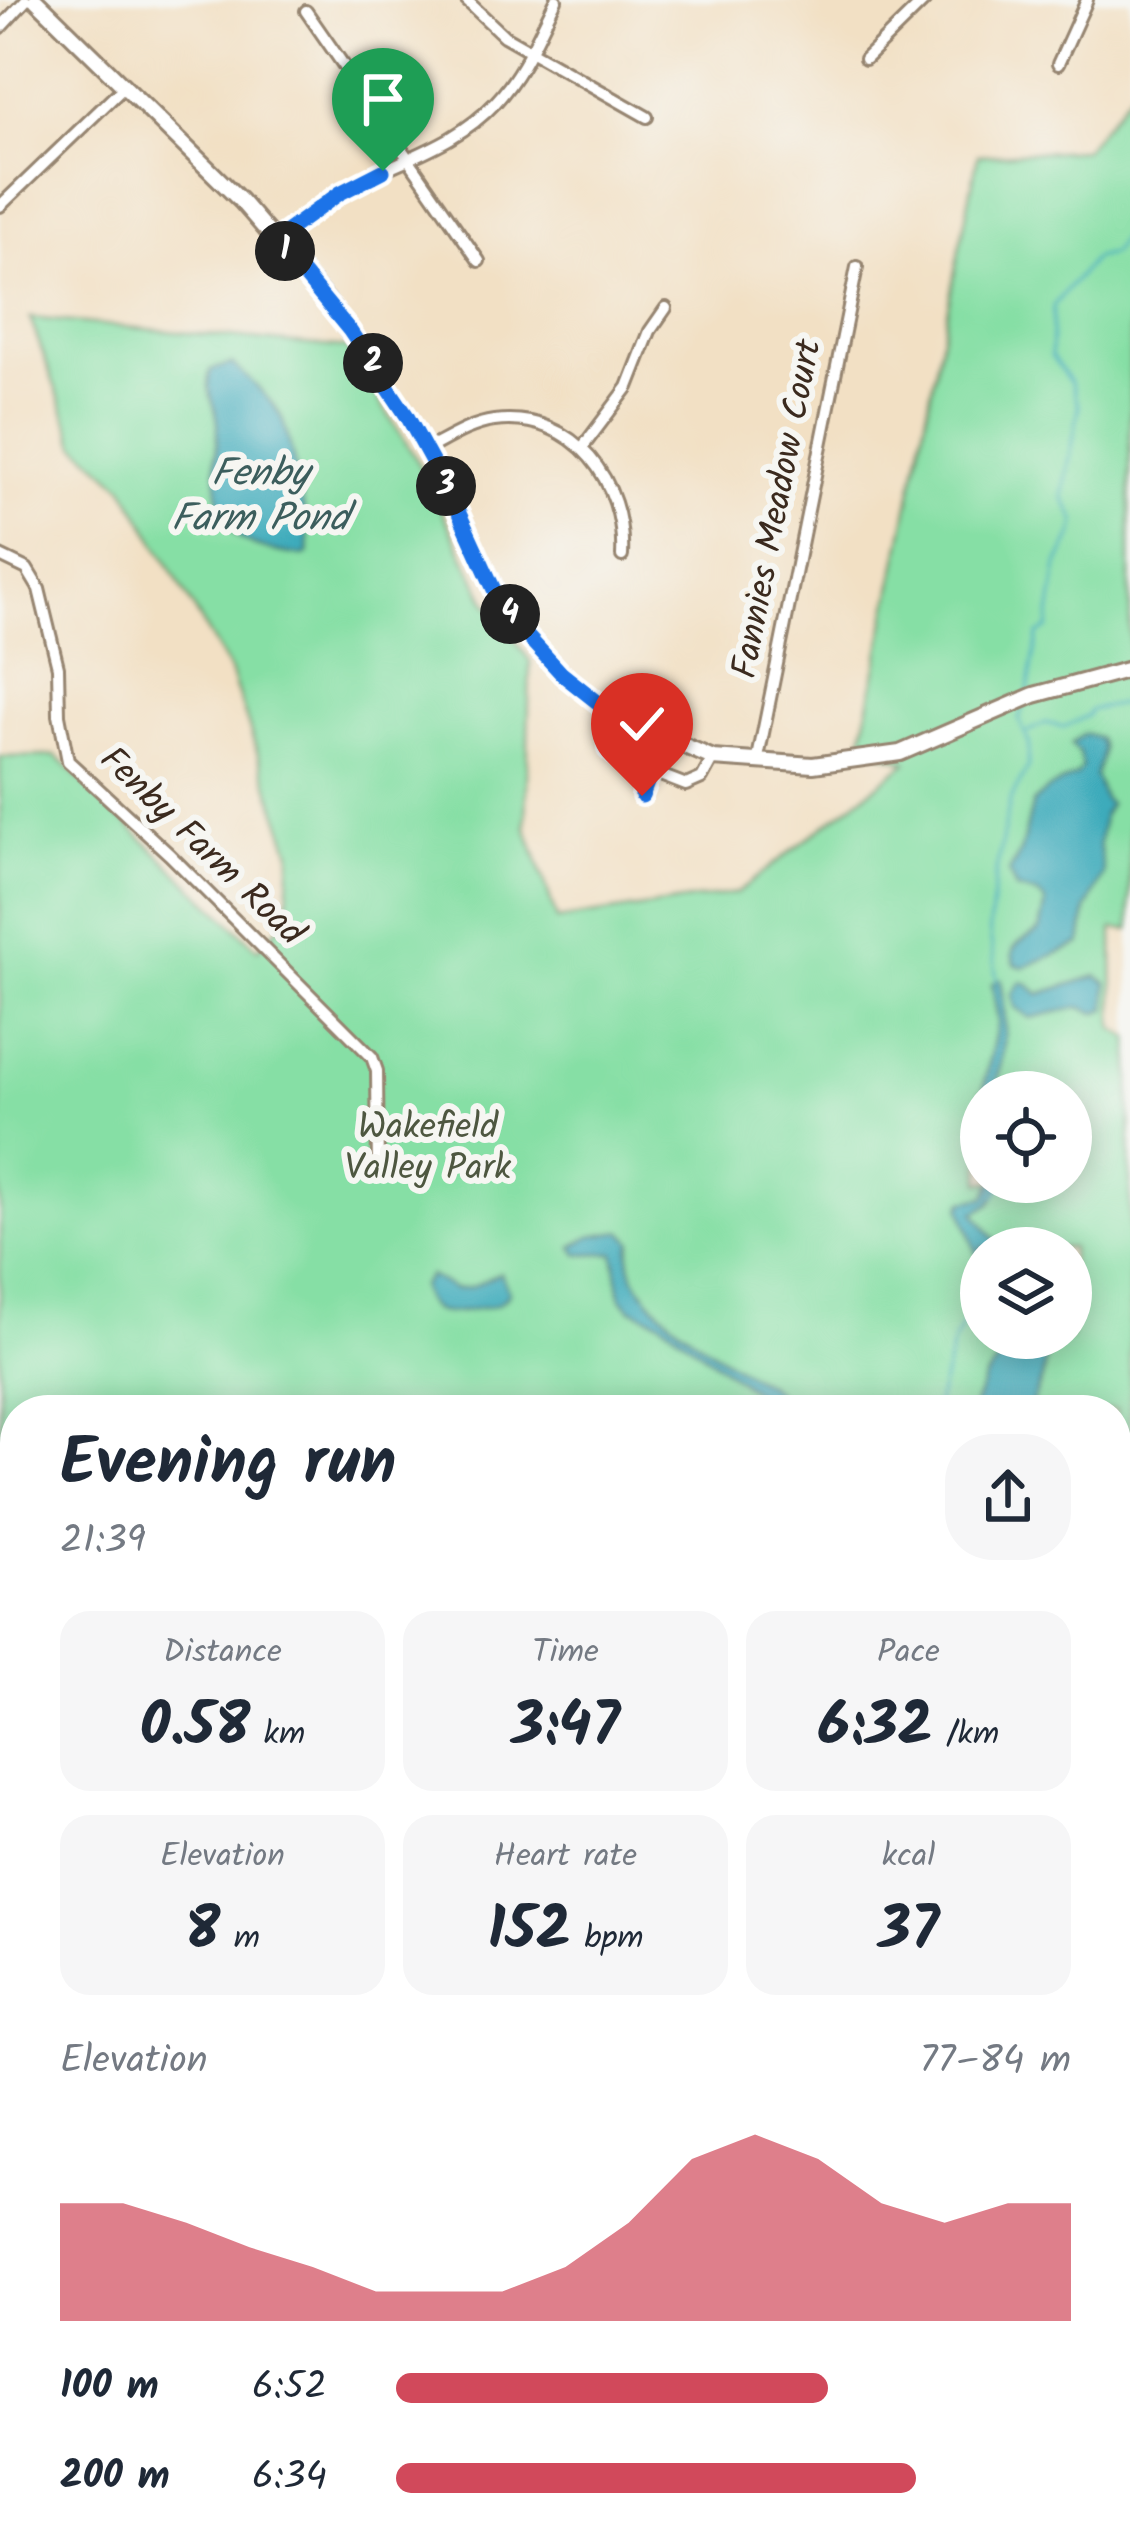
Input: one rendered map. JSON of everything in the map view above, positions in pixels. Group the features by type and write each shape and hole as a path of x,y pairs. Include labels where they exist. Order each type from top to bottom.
{"street":[{"path":"0,28 26,0"},
{"path":"37,0 275,240 350,331 426,450 496,594 517,625 562,674 615,716 713,758 813,765 900,753 1026,698 1130,669"},
{"path":"466,0 490,26 647,117"},
{"path":"275,240 340,193 447,141 478,119 533,52 556,0"},
{"path":"865,59 925,0"},
{"path":"1058,64 1088,0"},
{"path":"306,11 478,261"},
{"path":"0,206 124,87"},
{"name":"Fannies Meadow Court","path":"757,763 857,267"},
{"path":"582,448 628,387 650,331 666,308"},
{"path":"426,450 481,424 508,420 552,429 582,448 614,492 622,556"},
{"name":"Fenby Farm Road","path":"0,556 27,569 39,589 58,667 59,716 68,761 170,855 372,1057 377,1071 378,1173"},
{"path":"615,716 607,733 608,749 619,759 682,784 702,778 713,758"},
{"path":"642,796 651,772"}],"green space":[{"name":"Wakefield Valley Park","path":"1130,92 1130,930 1113,929 1114,1028 1130,1038 1130,1395 0,1395 0,757 56,756 258,949 287,918 291,852 230,671 124,487 76,444 30,318 346,348 415,457 487,602 530,661 526,826 557,920 737,893 907,762 861,746 978,155 1084,150"}],"water":[{"name":"Fenby Farm Pond","path":"232,364 269,399 283,422 306,527 308,554 304,556 250,543 229,526 223,512 216,465 218,424 209,377 211,370"},
{"path":"1084,734 1098,738 1101,757 1095,776 1109,804 1099,844 1104,874 1086,910 1081,944 1024,967 1016,965 1013,952 1040,930 1046,903 1039,895 1016,889 1009,873 1020,853 1033,803 1082,767 1080,754 1071,744"},
{"path":"1097,976 1107,983 1107,1009 1096,1013 1080,1007 1030,1018 1015,1007 1012,995 1021,982 1039,994"},
{"path":"1001,979 1005,1021 999,1071 987,1071 998,1021 992,984"},
{"path":"963,1203 991,1203 975,1213 985,1227 967,1227"},
{"path":"622,1231 633,1242 630,1261 650,1299 690,1335 778,1395 758,1395 661,1321 631,1309 621,1297 614,1253 578,1254 573,1247 591,1236"},
{"path":"500,1273 509,1292 505,1297 495,1305 465,1311 433,1310 421,1286 429,1276 454,1289 471,1287"},
{"path":"999,1359 1045,1359 1035,1395 978,1395"}],"waterway":[{"path":"1028,691 1038,635 1048,628 1058,565 1076,521 1063,497 1079,407 1071,383 1051,356 1053,306 1094,258 1112,254 1123,236 1130,235"},
{"path":"1028,732 1045,723 1064,727 1090,710 1130,702"},
{"path":"997,981 989,928 1010,801 1028,767 1029,743 1019,719 1024,706"},
{"path":"939,1395 960,1329"}],"route":[{"path":"383,171 340,193 275,240 375,365 452,498 496,594 517,625 562,674 615,716 607,733 608,749 619,759 651,772 642,796"}]}
